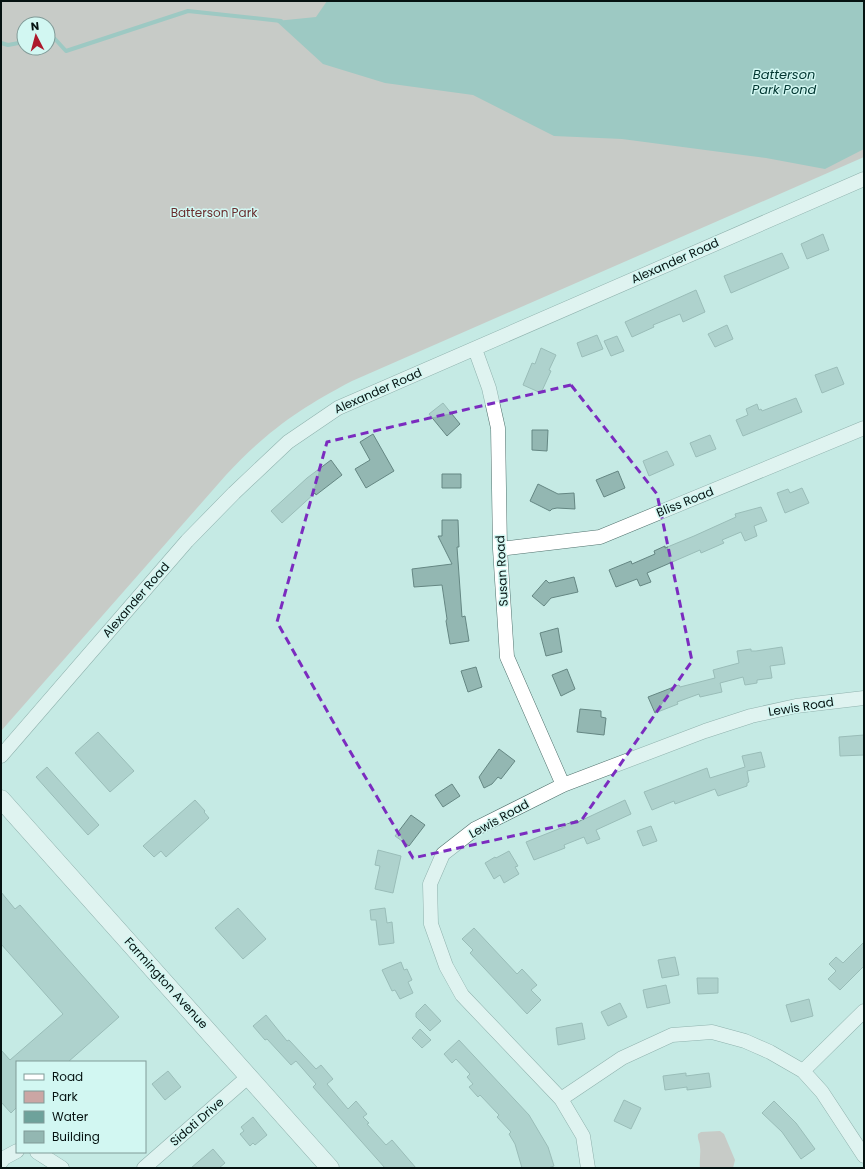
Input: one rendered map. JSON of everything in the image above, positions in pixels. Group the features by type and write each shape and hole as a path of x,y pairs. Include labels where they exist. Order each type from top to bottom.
{"main road":[{"name":"Farmington Avenue","path":"1,799 330,1168"}],"street":[{"name":"Alexander Road","path":"1,756 187,542 234,493 288,442 338,408 864,179"},
{"name":"Susan Road","path":"475,349 490,388 498,428 500,549 507,657 563,785"},
{"name":"Bliss Road","path":"500,549 600,537 864,428"},
{"name":"Lewis Road","path":"588,1168 583,1136 562,1099 462,995 446,966 431,924 430,884 443,854 475,829 563,785 705,731 751,716 796,706 864,698"},
{"path":"803,1072 864,1011"},
{"path":"562,1099 622,1058 672,1035 712,1032 745,1041 770,1052 803,1072 822,1092 864,1156"},
{"name":"Sidoti Drive","path":"144,1168 249,1076"},
{"path":"1,1162 4,1158 16,1152"},
{"path":"39,1153 62,1168"}],"highlighted area":[{"path":"571,385 657,494 692,661 581,821 413,858 344,741 277,622 327,442"}],"green space":[{"name":"Batterson Park","path":"1,1 864,1 864,157 352,381 316,401 284,422 255,446 226,475 1,731"},
{"path":"720,1131 724,1134 735,1160 733,1168 700,1168 700,1145 698,1134 701,1132"}],"water":[{"name":"Batterson Park Pond","path":"327,1 864,1 864,149 825,169 766,158 622,139 554,136 473,95 385,83 323,64 276,21 316,17"}],"building":[{"path":"823,234 829,250 807,259 801,244"},
{"path":"782,253 789,268 731,293 724,276"},
{"path":"696,290 705,312 683,322 680,314 653,325 654,327 632,337 625,322"},
{"path":"727,325 733,339 715,347 708,334"},
{"path":"597,335 603,349 582,357 577,343"},
{"path":"617,336 624,351 611,356 604,341"},
{"path":"541,348 556,355 549,370 551,371 541,393 523,385 532,363 535,364"},
{"path":"837,367 844,384 822,393 815,375"},
{"path":"796,398 802,412 743,436 736,420 748,415 746,409 757,404 759,410 761,409 762,411"},
{"path":"443,403 460,424 447,436 429,414"},
{"path":"532,430 548,430 547,451 532,450"},
{"path":"373,434 394,471 366,488 355,469 370,460 360,442"},
{"path":"710,435 716,449 696,457 690,443"},
{"path":"667,451 674,465 649,476 643,461"},
{"path":"331,460 342,475 316,495 315,493 282,523 271,511 307,478"},
{"path":"618,471 625,488 604,497 596,480"},
{"path":"442,474 461,474 461,488 442,488"},
{"path":"538,484 558,494 574,493 575,509 557,508 550,511 530,501"},
{"path":"802,488 809,503 785,513 777,493 788,489 790,493"},
{"path":"761,507 767,521 754,526 757,536 745,541 741,532 722,540 724,543 701,553 700,550 647,573 651,582 640,586 637,579 616,587 609,570 631,561 632,564 655,554 654,551 694,536 736,517 735,514"},
{"path":"442,520 458,520 459,547 457,547 462,617 465,616 469,641 450,644 442,585 414,587 412,569 452,564 438,536 442,536"},
{"path":"574,577 578,592 551,598 544,606 532,596 546,580 549,583"},
{"path":"558,628 562,652 546,656 540,633"},
{"path":"782,647 785,664 770,666 772,678 757,680 757,683 745,685 743,677 720,683 722,692 700,697 699,694 677,702 678,704 655,713 648,697 679,685 680,687 715,678 713,670 739,663 737,651 751,649 751,651 756,651"},
{"path":"476,667 482,687 468,692 461,671"},
{"path":"567,669 575,689 561,696 552,675"},
{"path":"580,709 601,711 601,717 606,718 604,735 577,732"},
{"path":"98,732 134,771 110,792 75,753"},
{"path":"864,735 864,755 840,756 839,737"},
{"path":"499,749 515,761 501,779 498,777 492,784 484,788 479,777"},
{"path":"761,752 765,767 747,771 749,782 747,783 747,786 718,796 715,789 675,804 674,801 652,810 644,792 707,768 710,778 745,767 742,756"},
{"path":"47,767 99,825 88,835 36,777"},
{"path":"452,784 460,796 443,807 435,795"},
{"path":"195,800 209,818 166,857 161,851 154,857 143,846"},
{"path":"625,800 631,814 596,830 600,839 587,844 584,837 564,845 565,848 534,860 526,842 577,820 578,822"},
{"path":"411,815 425,825 409,846 395,836"},
{"path":"651,826 657,841 643,846 637,831"},
{"path":"378,850 401,856 393,893 375,889 380,866 375,865"},
{"path":"509,851 518,866 515,867 519,874 504,883 500,875 494,879 485,863"},
{"path":"1,892 15,909 20,905 119,1017 69,1061 16,1061 16,1108 11,1113 1,1102 1,1050 10,1060 63,1014 1,944"},
{"path":"238,908 266,939 243,959 215,928"},
{"path":"385,908 387,923 392,922 394,943 379,945 376,920 371,920 370,910"},
{"path":"474,928 517,974 522,969 537,985 531,990 541,1000 527,1014 470,953 473,950 462,939"},
{"path":"864,942 864,966 840,990 828,979 836,971 829,964 836,957 843,963"},
{"path":"675,957 679,975 662,978 658,960"},
{"path":"401,962 404,970 407,969 412,980 408,982 413,993 400,999 395,990 392,991 382,970"},
{"path":"697,978 718,978 718,993 698,994"},
{"path":"666,985 670,1003 647,1008 643,990"},
{"path":"809,999 813,1016 791,1022 786,1005"},
{"path":"620,1003 627,1017 608,1026 601,1012"},
{"path":"425,1004 441,1021 430,1031 416,1017 416,1013"},
{"path":"266,1015 287,1041 289,1040 316,1069 321,1065 333,1079 327,1084 348,1109 356,1101 367,1114 363,1117 369,1123 367,1124 386,1145 392,1140 416,1168 385,1168 313,1087 316,1084 296,1061 291,1065 253,1026"},
{"path":"582,1023 585,1039 558,1045 556,1028"},
{"path":"420,1029 431,1040 422,1048 412,1038"},
{"path":"459,1040 529,1115 548,1147 554,1166 548,1168 522,1168 515,1144 509,1134 511,1132 497,1117 499,1115 480,1095 478,1097 469,1087 473,1084 467,1077 470,1074 456,1059 452,1063 444,1054"},
{"path":"168,1071 181,1087 165,1100 152,1084"},
{"path":"686,1073 686,1076 709,1073 711,1087 687,1090 687,1087 665,1090 663,1076"},
{"path":"624,1100 641,1108 631,1129 614,1121"},
{"path":"774,1101 796,1123 815,1149 801,1159 782,1132 762,1113"},
{"path":"253,1117 267,1135 255,1145 253,1143 250,1146 240,1134 244,1131 241,1127"},
{"path":"213,1149 225,1163 219,1168 191,1168"}],"waterway":[{"path":"56,40 66,51 188,11 281,21"},
{"path":"1,43 8,45 16,44"}]}
